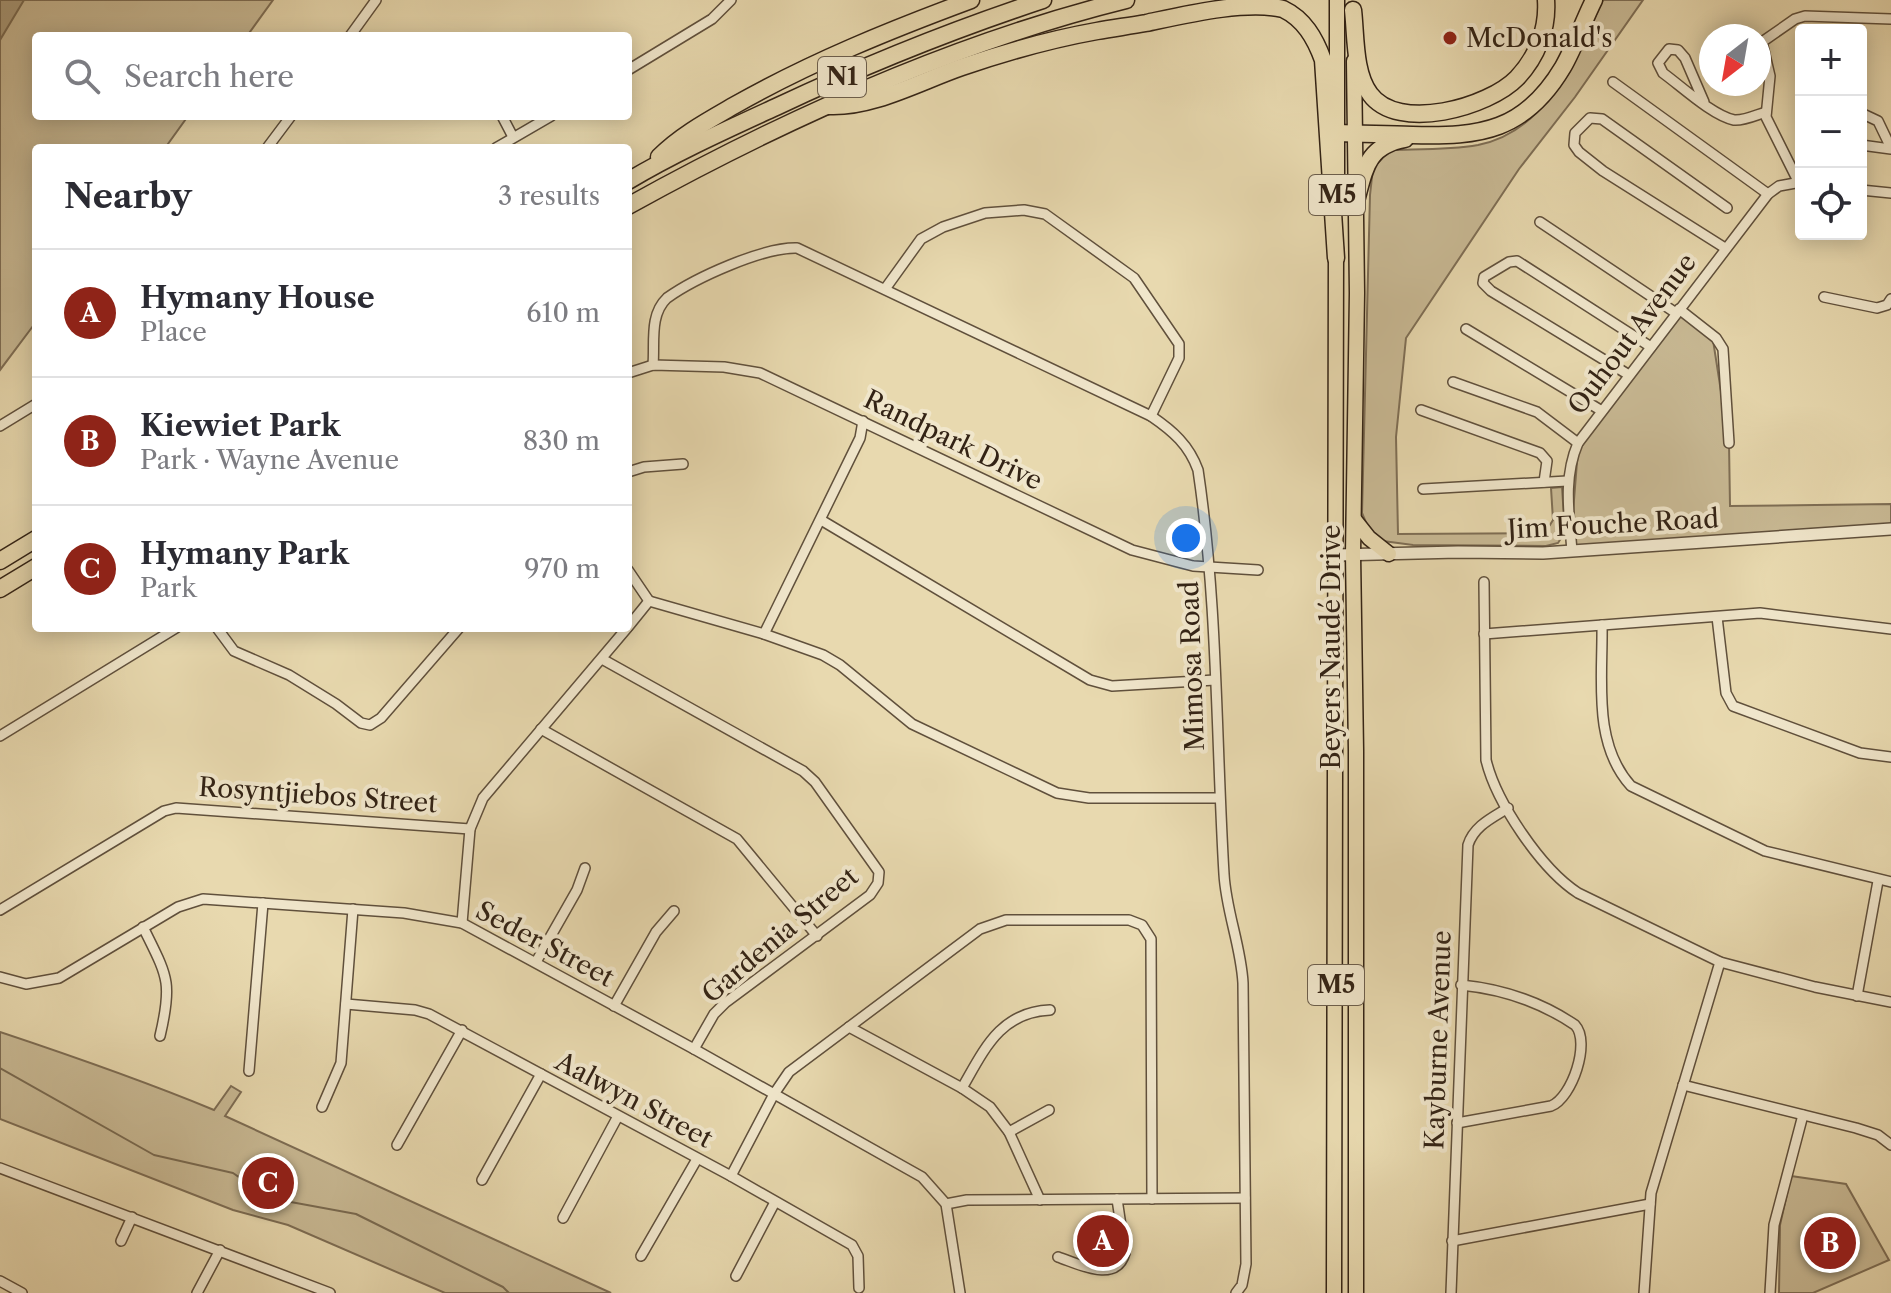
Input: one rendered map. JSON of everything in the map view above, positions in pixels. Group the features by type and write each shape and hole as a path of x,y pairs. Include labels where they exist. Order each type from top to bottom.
{"highway":[{"path":"647,170 677,141 771,84 893,29 971,0"},
{"name":"N1","path":"632,179 827,83 908,49 1043,0"},
{"name":"N1","path":"632,204 763,135 890,79 999,39 1126,0"},
{"path":"829,106 860,105 1003,54 1210,0"},
{"path":"1353,5 1361,73 1368,92 1389,108 1415,114 1465,107 1489,98 1518,78 1545,30 1546,0"},
{"path":"1346,133 1431,136 1482,133 1516,119 1529,109 1562,67 1594,0"},
{"path":"1098,30 1254,3 1283,9 1306,26 1317,44 1325,72 1336,258"},
{"path":"1356,201 1365,169 1378,150 1393,142 1431,136"},
{"path":"0,561 32,541"},
{"path":"0,589 32,569"}],"main road":[{"name":"Beyers Naudé Drive","path":"1337,0 1346,133 1356,201 1353,554 1356,1293"},
{"name":"Beyers Naudé Drive","path":"1334,1293 1336,258 1353,5"},
{"path":"1354,519 1369,538 1389,554"}],"street":[{"path":"353,32 376,0"},
{"path":"632,68 712,19 731,0"},
{"path":"1795,172 1766,112 1770,68 1762,42 1795,19 1814,16 1891,19"},
{"path":"1704,102 1685,58 1678,50 1669,49 1658,63 1660,70 1704,102 1724,116 1737,120 1766,112"},
{"path":"1613,82 1768,194"},
{"path":"1867,116 1878,121 1891,148"},
{"path":"1725,248 1589,161 1574,145 1575,133 1590,118 1602,119 1727,208"},
{"path":"270,144 288,120"},
{"path":"504,120 513,137"},
{"path":"502,144 544,120"},
{"path":"1867,146 1891,148"},
{"name":"Ouhout Avenue","path":"1572,551 1567,481 1578,443 1768,194 1779,186 1795,183"},
{"path":"1867,191 1891,193"},
{"path":"885,289 921,239 943,227 985,213 1024,210 1045,214 1134,278 1179,344 1179,358 1151,416"},
{"path":"1540,222 1716,338 1723,349 1729,443"},
{"name":"Mimosa Road","path":"653,365 655,321 661,304 675,292 746,260 797,248 1151,416 1178,437 1193,456 1198,470 1210,568 1224,878 1243,983 1246,1274 1236,1293"},
{"path":"1629,375 1491,291 1483,283 1484,277 1509,262 1517,261 1651,347"},
{"path":"1824,297 1877,308 1887,305 1891,299"},
{"path":"1466,329 1602,411"},
{"name":"Randpark Drive","path":"632,372 653,365 750,370 1132,550 1164,560 1210,568 1258,570"},
{"path":"1453,382 1537,412 1578,443"},
{"path":"0,426 32,406"},
{"path":"1421,410 1540,453 1547,461 1544,482"},
{"path":"764,634 860,438 863,421"},
{"path":"632,471 683,464"},
{"path":"1423,489 1567,481"},
{"path":"821,520 1098,683 1112,686 1215,680"},
{"name":"Jim Fouche Road","path":"1337,555 1572,551 1891,529"},
{"path":"632,576 649,601 764,634 823,655 840,665 912,724 1057,793 1089,798 1219,798"},
{"path":"1484,582 1486,760 1492,780 1508,808 1545,863 1566,886 1720,962 1891,1002"},
{"path":"632,623 649,601"},
{"path":"1484,634 1776,614 1891,629"},
{"path":"1717,617 1726,693 1733,706 1860,753 1891,757"},
{"path":"1602,625 1604,733 1618,769 1631,786 1765,851 1891,882"},
{"path":"0,736 169,632"},
{"path":"220,632 234,651 308,685 361,723 370,725 381,718 456,632"},
{"path":"462,923 470,829 483,798 625,632"},
{"name":"Gardenia Street","path":"602,659 786,759 815,782 877,867 879,878 870,895 719,1008 694,1049"},
{"path":"541,729 737,839 817,936"},
{"name":"Rosyntjiebos Street","path":"0,910 164,811 176,808 470,829"},
{"name":"Kayburne Avenue","path":"1451,1293 1468,845 1471,834 1477,828 1508,808"},
{"path":"536,962 577,890 585,868"},
{"path":"1857,996 1878,881"},
{"name":"Seder Street","path":"0,977 26,984 59,978 178,907 196,900 353,909 462,923 909,1168 922,1177 946,1204"},
{"path":"249,1071 263,903"},
{"path":"322,1107 339,1072 353,909"},
{"path":"614,1006 656,932 674,911"},
{"path":"731,1176 774,1094 797,1065 988,924 1006,920 1137,922 1146,929 1151,939 1152,1199"},
{"path":"143,927 168,987 160,1036"},
{"path":"1644,1293 1654,1179 1720,962"},
{"path":"1457,1123 1559,1102 1573,1079 1582,1040 1575,1025 1538,1006 1503,991 1461,985"},
{"name":"Aalwyn Street","path":"346,1004 421,1011 462,1030 731,1176 852,1245 858,1256 859,1288"},
{"path":"962,1088 987,1045 999,1032 1026,1012 1050,1010"},
{"path":"849,1027 962,1088 990,1107 1009,1132 1040,1200"},
{"path":"397,1145 462,1030"},
{"path":"482,1180 541,1074"},
{"path":"1683,1085 1878,1135 1891,1145"},
{"path":"1009,1132 1049,1110"},
{"path":"1770,1293 1777,1208 1803,1115"},
{"path":"563,1218 618,1116"},
{"path":"641,1256 697,1159"},
{"path":"0,1168 220,1250 315,1290 330,1293"},
{"path":"960,1293 946,1204 967,1200 1245,1198"},
{"path":"1058,1257 1106,1271 1116,1268 1125,1253 1117,1199"},
{"path":"736,1276 775,1202"},
{"path":"1452,1241 1650,1204"},
{"path":"121,1241 132,1217"},
{"path":"197,1293 220,1250"},
{"path":"0,1281 22,1293"}],"shaded area":[{"path":"0,0 273,0 250,32 32,32 32,120 185,120 168,144 32,144 32,327 0,370"},
{"path":"0,0 24,0 0,40"},
{"path":"1603,0 1643,0 1575,97 1519,169 1406,338 1396,437 1398,534 1545,533 1553,520 1551,488 1562,487 1565,532 1558,543 1546,546 1413,545 1383,541 1370,532 1362,513 1373,168 1390,150 1478,145 1502,137 1523,125 1541,108 1570,68"},
{"path":"1677,308 1713,340 1729,443 1730,506 1891,504 1891,530 1570,550 1579,437"},
{"path":"0,1032 214,1110 231,1086 241,1092 225,1116 611,1293 445,1293 288,1225 233,1210 0,1119"},
{"path":"1791,1176 1846,1184 1889,1260 1813,1293 1779,1293 1780,1225"}],"waterway":[{"path":"0,1068 154,1155 233,1173 269,1198 356,1214 503,1287 509,1293"}],"place":[{"name":"McDonald's","path":"1450,38"},
{"name":"Hymany Park","path":"268,1183"},
{"name":"Hymany House","path":"1103,1241"},
{"name":"Kiewiet Park","path":"1830,1243"}]}
